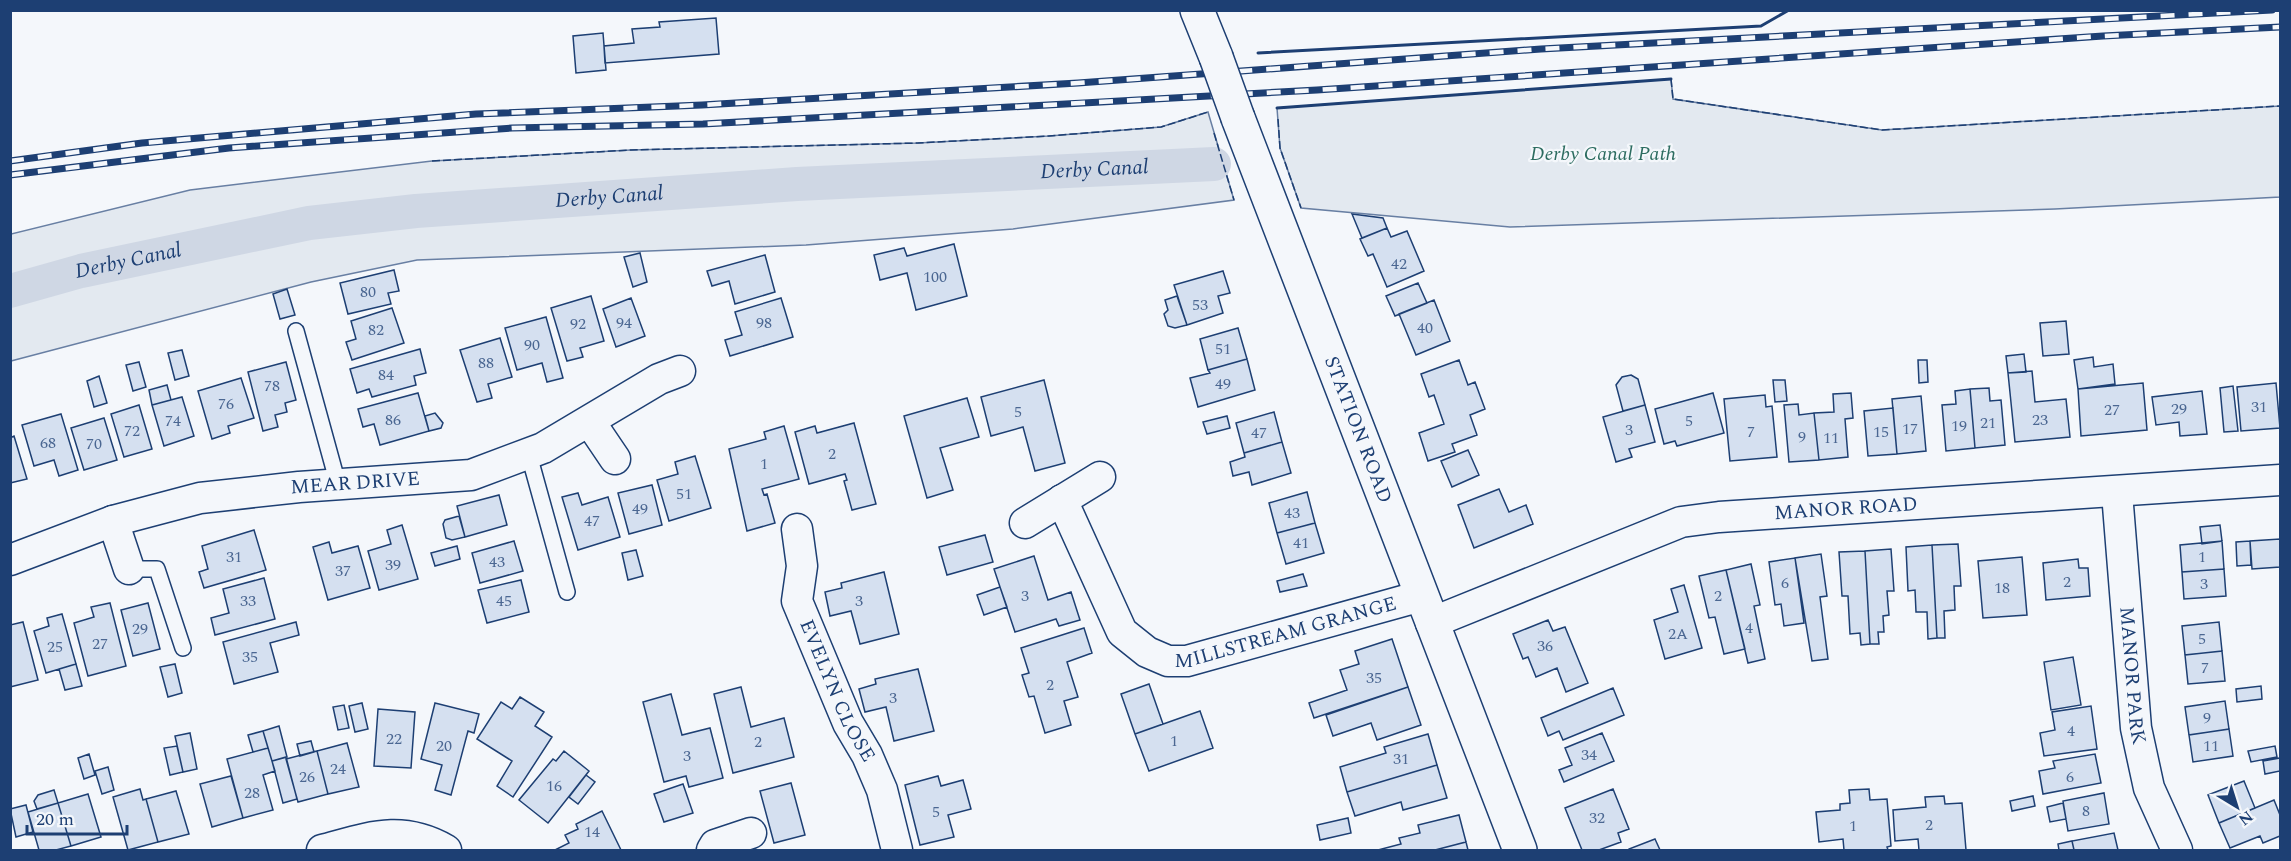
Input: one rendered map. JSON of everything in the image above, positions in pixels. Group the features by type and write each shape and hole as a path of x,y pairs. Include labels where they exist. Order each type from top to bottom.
{"main road":[{"name":"STATION ROAD","path":"1197,10 1520,850"}],"street":[{"name":"MEAR DRIVE","path":"10,560 112,521 159,506 200,498 338,484 448,479 471,475 529,455 590,422 659,379 680,371"},
{"path":"590,422 615,459"},
{"path":"1025,523 1100,477"},
{"name":"MANOR ROAD","path":"1426,610 1681,522 1719,517 2117,493 2280,480"},
{"name":"MANOR PARK","path":"2117,493 2136,728 2149,788 2177,850"},
{"name":"MILLSTREAM GRANGE","path":"1062,500 1122,632 1147,652 1168,661 1187,661 1426,610"},
{"path":"112,521 129,569"},
{"name":"EVELYN CLOSE","path":"797,529 802,566 797,601 848,723 867,755 882,790 897,850"},
{"path":"712,850 715,845 751,833"},
{"path":"322,850 385,834 416,838 446,850"}],"lane":[{"path":"296,331 338,484"},
{"path":"529,455 567,592"},
{"path":"129,569 157,569 183,648"}],"green space":[{"name":"Derby Canal Path","path":"1671,79 1673,99 1882,130 2280,106 2280,197 2055,209 1510,227 1301,208 1280,148 1277,108"},
{"path":"1208,112 1234,200 1013,229 806,245 417,260 311,282 11,361 11,234 190,190 432,161 631,150 918,143 1049,136 1161,127"}],"building":[{"path":"716,18 719,54 605,63 604,46 634,43 632,29 660,27 659,22"},
{"path":"603,33 606,70 576,73 573,36"},
{"path":"1352,214 1383,218 1387,228 1362,238"},
{"path":"1387,228 1391,237 1407,231 1424,271 1387,287 1373,254 1368,256 1360,239"},
{"path":"954,244 967,296 916,310 907,273 880,280 874,255 904,248 907,256"},
{"path":"640,253 647,282 633,287 624,257"},
{"path":"765,255 775,292 735,304 729,281 712,286 707,271"},
{"path":"394,270 399,291 388,293 391,304 348,314 340,283"},
{"path":"1223,271 1230,293 1218,296 1223,313 1187,325 1174,285"},
{"path":"1418,283 1427,303 1395,316 1386,296"},
{"path":"287,289 295,315 280,319 273,294"},
{"path":"591,296 604,341 580,348 583,357 567,361 551,308"},
{"path":"1177,296 1187,325 1175,328 1168,326 1164,314 1168,310 1165,300"},
{"path":"631,298 645,336 616,347 603,309"},
{"path":"781,298 793,337 730,356 725,340 742,335 735,312"},
{"path":"1434,300 1450,341 1416,355 1399,314"},
{"path":"392,308 404,343 352,360 346,342 356,339 351,321"},
{"path":"546,317 563,378 547,382 542,363 517,370 505,328"},
{"path":"2066,321 2069,354 2043,356 2040,323"},
{"path":"1238,328 1247,359 1208,370 1200,339"},
{"path":"500,338 512,377 488,384 492,398 477,402 460,350"},
{"path":"420,349 426,373 414,376 416,385 372,397 369,389 357,393 350,369"},
{"path":"182,350 189,376 175,380 168,353"},
{"path":"2024,354 2026,372 2008,373 2006,356"},
{"path":"2093,357 2094,367 2113,364 2115,384 2078,389 2074,360"},
{"path":"1247,359 1255,390 1198,407 1190,378 1210,373 1208,370"},
{"path":"1459,360 1468,385 1475,382 1485,409 1470,415 1477,435 1452,444 1455,452 1428,461 1419,433 1444,424 1434,395 1429,397 1421,374"},
{"path":"1918,360 1927,360 1928,382 1919,383"},
{"path":"139,362 146,387 133,391 126,365"},
{"path":"286,362 296,400 285,403 287,412 275,415 278,427 263,431 248,372"},
{"path":"2032,371 2035,402 2066,399 2070,437 2015,442 2008,373"},
{"path":"1631,375 1638,379 1645,405 1623,411 1616,385 1622,377"},
{"path":"99,376 107,403 94,407 87,381"},
{"path":"241,378 254,418 228,426 230,433 212,439 198,391"},
{"path":"1044,380 1065,463 1035,471 1023,427 991,436 981,397"},
{"path":"1773,380 1785,380 1787,401 1775,402"},
{"path":"2143,383 2147,430 2081,436 2078,389"},
{"path":"2276,383 2280,428 2241,431 2237,387"},
{"path":"167,385 171,400 152,405 149,390"},
{"path":"2233,386 2238,431 2224,432 2220,388"},
{"path":"1989,388 1990,401 2001,400 2005,445 1975,448 1970,389"},
{"path":"1970,389 1975,448 1946,451 1942,405 1956,404 1955,391"},
{"path":"2202,391 2207,434 2180,436 2179,422 2156,425 2152,397"},
{"path":"418,393 429,431 380,445 374,424 363,427 358,409"},
{"path":"1713,393 1724,433 1677,446 1675,441 1664,444 1655,409"},
{"path":"1851,393 1853,418 1845,419 1848,457 1819,460 1814,413 1834,412 1833,394"},
{"path":"1765,395 1766,407 1772,406 1777,457 1730,461 1724,399"},
{"path":"1921,396 1926,451 1897,454 1892,399"},
{"path":"182,397 194,436 164,446 152,405"},
{"path":"967,398 979,437 940,448 953,490 927,498 904,416"},
{"path":"1798,404 1799,415 1814,413 1819,460 1789,462 1784,405"},
{"path":"139,405 152,449 124,457 111,414"},
{"path":"1645,405 1655,442 1629,449 1632,457 1616,462 1603,417"},
{"path":"1893,408 1897,454 1868,456 1864,411"},
{"path":"1274,412 1282,442 1244,453 1236,423"},
{"path":"435,413 443,423 441,428 429,431 425,416"},
{"path":"61,414 78,470 59,476 54,460 34,466 22,425"},
{"path":"1227,416 1230,428 1207,434 1203,422"},
{"path":"104,418 117,460 84,470 71,428"},
{"path":"854,423 876,504 852,510 844,481 847,480 845,474 809,484 795,432 815,426 817,433"},
{"path":"784,426 799,479 762,489 764,495 767,494 775,523 747,531 729,449 766,439 764,432"},
{"path":"14,436 27,479 10,483 10,438"},
{"path":"1282,442 1291,473 1252,485 1249,472 1233,476 1230,462 1245,457 1244,453"},
{"path":"1468,450 1479,475 1452,487 1441,461"},
{"path":"695,456 711,508 669,521 657,480 678,474 675,462"},
{"path":"652,485 662,525 629,534 618,493"},
{"path":"1499,489 1509,512 1526,505 1533,524 1474,548 1458,505"},
{"path":"1307,492 1315,523 1277,533 1269,503"},
{"path":"578,493 582,505 608,497 620,537 578,550 562,497"},
{"path":"499,495 507,525 465,537 457,506"},
{"path":"459,516 465,537 452,540 446,538 443,524 445,520"},
{"path":"1315,523 1324,553 1286,564 1277,533"},
{"path":"402,525 418,579 379,590 368,551 391,544 387,530"},
{"path":"2220,525 2222,541 2202,544 2200,527"},
{"path":"254,530 266,570 204,588 199,572 208,569 202,546"},
{"path":"985,535 993,562 947,575 939,547"},
{"path":"2280,539 2280,567 2252,569 2250,541"},
{"path":"514,541 523,571 480,583 472,553"},
{"path":"2222,541 2224,569 2182,572 2180,545"},
{"path":"2250,541 2251,565 2237,566 2236,542"},
{"path":"329,542 332,553 358,546 370,588 328,600 313,547"},
{"path":"1958,544 1961,586 1954,586 1955,610 1944,611 1945,638 1937,638 1932,545"},
{"path":"1932,545 1937,638 1928,639 1927,612 1916,612 1915,590 1908,591 1906,547"},
{"path":"457,546 460,559 435,566 431,553"},
{"path":"1891,549 1894,591 1887,591 1889,615 1883,616 1884,632 1878,632 1879,644 1870,644 1865,551"},
{"path":"636,550 643,576 628,580 622,553"},
{"path":"1865,551 1870,644 1861,645 1860,633 1850,634 1848,596 1842,596 1839,552"},
{"path":"1821,554 1827,596 1820,597 1828,659 1812,661 1795,558"},
{"path":"1034,556 1048,600 1071,592 1080,620 1059,626 1056,619 1015,632 994,569"},
{"path":"2022,557 2027,615 1983,618 1978,561"},
{"path":"1795,558 1804,623 1784,626 1781,604 1775,605 1769,562"},
{"path":"2078,559 2079,568 2088,568 2090,596 2046,600 2043,563"},
{"path":"1751,564 1760,605 1754,606 1765,659 1748,663 1726,570"},
{"path":"2224,569 2226,596 2184,599 2182,572"},
{"path":"1726,570 1745,649 1724,654 1715,617 1709,618 1699,576"},
{"path":"884,572 899,634 860,644 851,611 830,616 825,592 842,588 841,583"},
{"path":"1303,574 1307,586 1280,592 1277,581"},
{"path":"264,578 275,619 215,635 211,618 229,613 223,589"},
{"path":"521,580 529,612 487,623 478,590"},
{"path":"1684,585 1702,648 1665,659 1654,620 1678,612 1671,589"},
{"path":"1000,587 1007,607 984,615 977,595"},
{"path":"110,603 126,666 88,676 74,623 94,617 91,607"},
{"path":"148,603 160,649 133,656 121,610"},
{"path":"62,614 76,664 46,673 34,631 49,626 47,618"},
{"path":"1548,620 1553,631 1565,627 1588,683 1566,692 1557,668 1536,677 1528,657 1523,659 1513,634"},
{"path":"23,622 38,680 10,687 10,625"},
{"path":"296,622 299,635 270,643 278,672 234,684 223,642"},
{"path":"2219,622 2222,651 2185,655 2182,626"},
{"path":"1084,628 1092,653 1067,662 1078,697 1064,701 1071,725 1045,733 1034,696 1029,697 1022,675 1029,673 1021,648"},
{"path":"1392,639 1408,687 1314,718 1309,703 1347,690 1340,670 1359,664 1355,651"},
{"path":"2222,651 2225,681 2188,684 2185,655"},
{"path":"2073,657 2081,705 2051,710 2044,662"},
{"path":"76,664 82,686 65,690 59,669"},
{"path":"175,664 182,693 168,697 160,667"},
{"path":"918,669 934,731 894,741 886,707 865,712 859,689 876,684 875,679"},
{"path":"1149,684 1163,724 1135,734 1121,694"},
{"path":"2261,686 2262,699 2237,702 2236,689"},
{"path":"741,687 751,727 784,718 794,757 733,773 714,694"},
{"path":"1408,687 1421,725 1377,740 1371,723 1333,736 1326,715"},
{"path":"1613,688 1624,715 1563,740 1559,731 1548,736 1541,718"},
{"path":"671,694 682,735 710,728 723,778 689,787 686,776 664,782 643,702"},
{"path":"520,697 544,712 535,726 552,737 513,797 497,786 512,761 477,739 501,702 512,709"},
{"path":"2225,701 2229,729 2189,735 2185,707"},
{"path":"362,703 368,729 355,732 349,706"},
{"path":"435,703 479,714 474,733 468,731 451,795 435,790 442,765 421,759"},
{"path":"344,705 349,728 338,730 333,707"},
{"path":"2091,706 2097,749 2044,756 2040,733 2055,730 2052,712"},
{"path":"378,709 415,712 411,768 374,766"},
{"path":"1200,711 1213,748 1149,771 1135,734"},
{"path":"279,726 287,757 272,761 263,731"},
{"path":"2229,729 2233,756 2193,762 2189,735"},
{"path":"263,731 268,748 253,752 248,735"},
{"path":"190,733 197,769 183,772 175,736"},
{"path":"1602,733 1614,761 1564,782 1559,770 1572,765 1565,748"},
{"path":"1428,734 1437,765 1347,792 1340,767 1386,753 1384,747"},
{"path":"311,741 314,752 300,756 297,744"},
{"path":"347,743 359,787 328,794 317,751"},
{"path":"177,746 183,772 170,775 164,748"},
{"path":"2275,746 2277,757 2251,762 2248,751"},
{"path":"268,748 275,771 263,775 273,810 243,818 227,759"},
{"path":"317,751 328,794 298,802 286,759"},
{"path":"564,751 589,771 548,823 519,800 553,759 556,761"},
{"path":"89,754 95,775 84,779 78,758"},
{"path":"2095,754 2101,783 2043,794 2039,771 2055,768 2053,761"},
{"path":"286,757 297,799 283,803 272,761"},
{"path":"2280,758 2280,771 2265,774 2263,761"},
{"path":"1437,765 1447,798 1403,810 1401,802 1355,816 1347,792"},
{"path":"108,767 114,790 102,794 95,771"},
{"path":"586,775 595,782 578,804 569,797"},
{"path":"231,776 243,818 212,827 200,784"},
{"path":"938,776 941,786 963,780 971,809 948,815 954,837 920,845 905,785"},
{"path":"2244,781 2255,808 2219,823 2208,795"},
{"path":"791,783 805,835 774,843 760,791"},
{"path":"683,784 693,813 664,822 654,794"},
{"path":"140,789 143,800 146,799 158,842 128,850 113,797"},
{"path":"1613,789 1629,829 1618,833 1621,842 1599,850 1582,850 1565,808"},
{"path":"1869,789 1870,800 1887,799 1891,846 1887,847 1888,850 1844,850 1843,839 1819,842 1816,812 1840,810 1840,804 1850,803 1849,790"},
{"path":"54,790 58,803 37,809 34,801 38,795"},
{"path":"176,791 189,834 158,842 146,799"},
{"path":"2104,793 2109,824 2068,831 2063,801"},
{"path":"88,794 101,837 71,846 58,803"},
{"path":"1944,796 1945,804 1962,803 1966,850 1919,850 1918,839 1895,841 1893,810 1926,807 1925,797"},
{"path":"2033,796 2035,806 2012,811 2010,801"},
{"path":"2274,800 2280,815 2280,836 2263,843 2260,836 2230,848 2219,823"},
{"path":"58,803 71,846 56,850 39,850 28,812"},
{"path":"2063,803 2066,819 2050,822 2047,807"},
{"path":"26,805 33,832 16,837 10,809"},
{"path":"602,811 621,850 555,850 569,843 565,835 578,829 576,824"},
{"path":"1459,815 1466,842 1435,850 1378,850 1401,844 1399,838 1420,833 1418,825"},
{"path":"1348,818 1351,833 1320,840 1317,825"},
{"path":"2114,833 2118,850 2074,850 2072,841"},
{"path":"1655,839 1660,850 1629,850 1629,849"},
{"path":"2072,841 2074,850 2059,850 2058,844"},
{"path":"1466,842 1468,850 1435,850"}],"waterway":[{"name":"Derby Canal","path":"10,291 81,271 309,223 416,211 797,184 1214,164"}],"railway":[{"path":"10,161 142,143 476,114 702,105 1078,83 1541,49 2272,10"},
{"path":"10,175 229,148 512,128 703,124 1317,90 2103,36 2280,27"}],"fence":[{"path":"1671,79 1673,99 1882,130 2280,106"},
{"path":"432,161 631,150 918,143 1049,136 1161,127 1208,112"},
{"path":"1278,119 1280,148 1301,208"},
{"path":"1214,133 1234,200"}],"wall":[{"path":"1258,53 1761,26 1789,10"},
{"path":"1277,108 1671,79"}]}
